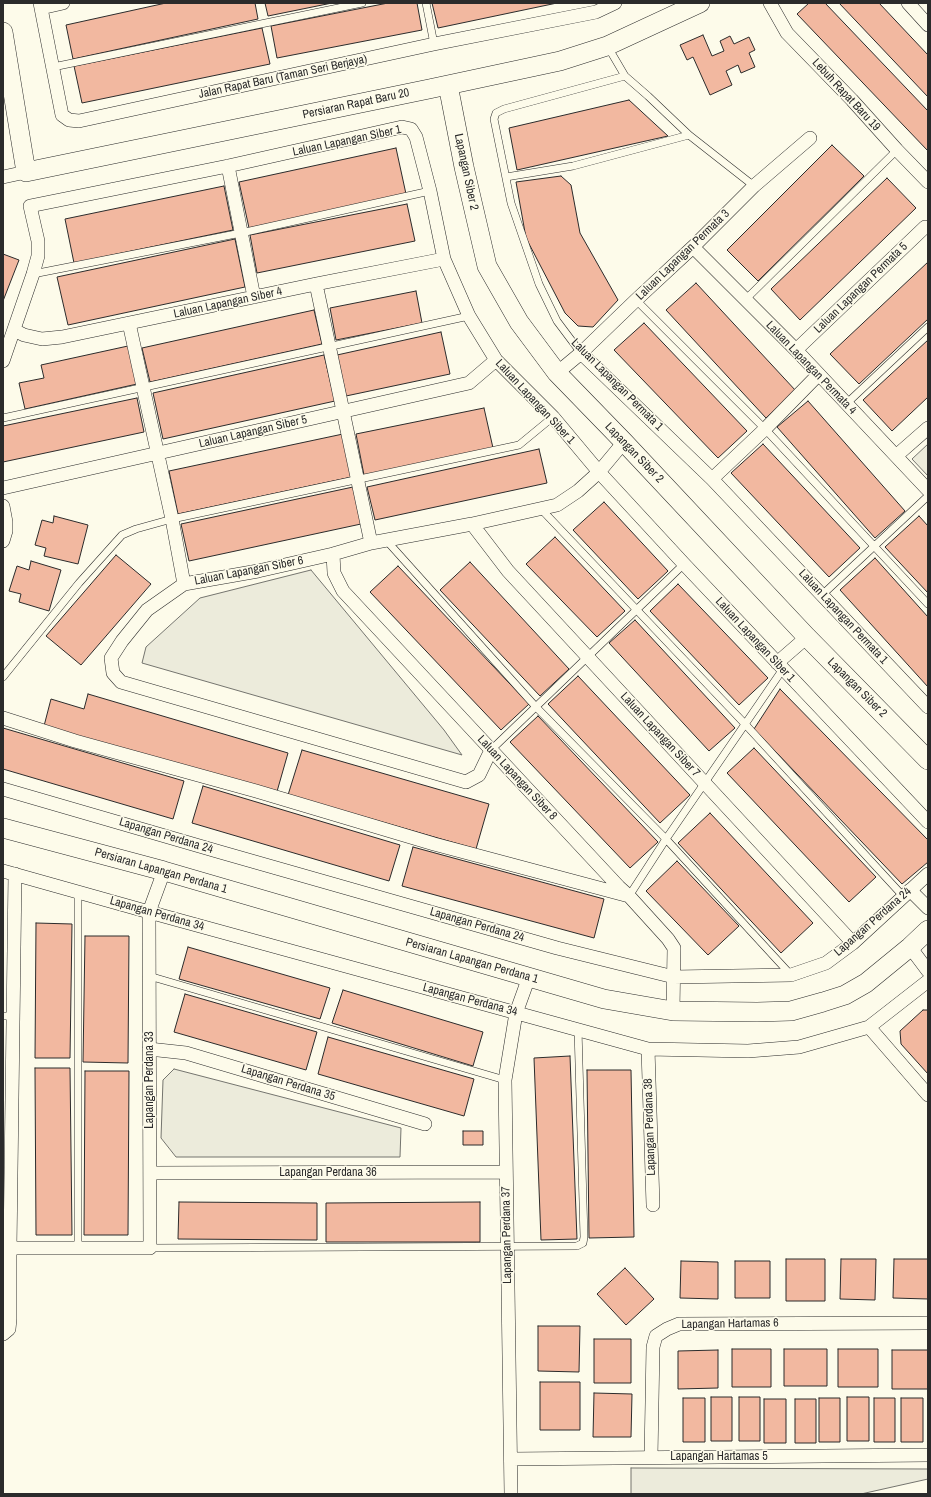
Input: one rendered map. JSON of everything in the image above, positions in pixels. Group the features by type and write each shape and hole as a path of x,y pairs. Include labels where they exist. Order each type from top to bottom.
{"street":[{"path":"40,5 63,3"},
{"name":"Jalan Rapat Baru (Taman Seri Berjaya)","path":"40,5 62,114 69,120 79,121 434,44 596,12 615,3"},
{"name":"Persiaran Rapat Baru 20","path":"3,177 560,61 607,46 700,3"},
{"name":"Lebuh Rapat Baru 19","path":"770,3 787,33 928,182"},
{"path":"908,3 928,24"},
{"path":"3,32 26,172"},
{"name":"Lapangan Siber 2","path":"448,85 464,167 487,266 519,322 558,373 807,637 928,760"},
{"name":"Laluan Lapangan Siber 1","path":"33,274 38,256 38,241 30,206 228,166 402,127 411,129 416,137 430,191 444,259 469,316 496,360 553,417 599,472 684,564 928,822"},
{"name":"Laluan Lapangan Permata 3","path":"558,373 693,247 754,186 810,138"},
{"path":"228,166 254,297"},
{"name":"Laluan Lapangan Permata 5","path":"796,350 925,227"},
{"name":"Laluan Lapangan Permata 4","path":"693,247 796,350 928,490"},
{"name":"Laluan Lapangan Siber 4","path":"14,330 24,335 42,339 62,338 316,284 444,259"},
{"path":"3,361 33,274"},
{"path":"316,284 371,543"},
{"path":"129,323 172,519 184,584"},
{"name":"Laluan Lapangan Permata 1","path":"581,353 712,479 928,707"},
{"name":"Laluan Lapangan Siber 5","path":"3,488 469,383 496,360"},
{"path":"712,479 765,429 818,375"},
{"path":"896,456 928,428"},
{"name":"Laluan Lapangan Siber 6","path":"491,750 479,775 466,782 152,692 122,682 113,673 111,658 122,641 147,610 184,584 258,571 333,554 371,543 472,524 557,505 578,491 599,472 624,442"},
{"path":"3,506 6,531 3,541"},
{"name":"Laluan Lapangan Siber 7","path":"472,524 508,571 853,943"},
{"name":"Laluan Lapangan Siber 8","path":"333,554 334,573 342,591 619,887 630,896 674,948 673,1011"},
{"path":"780,666 807,637"},
{"path":"3,718 75,741 256,791 434,844 630,896"},
{"name":"Lapangan Perdana 24","path":"3,789 228,855 549,946 674,977 792,975 826,963 853,943 928,874"},
{"name":"Persiaran Lapangan Perdana 1","path":"3,828 164,871 604,999 673,1011 791,1011 823,1002 845,995 866,983 910,947 928,930"},
{"path":"149,912 164,871"},
{"path":"3,1334 9,1329 10,1319 8,1016 9,872"},
{"name":"Lapangan Perdana 34","path":"9,872 648,1049 748,1051 799,1047 869,1028 928,981"},
{"path":"906,893 928,908"},
{"name":"Lapangan Perdana 33","path":"149,912 150,1248"},
{"path":"910,947 928,971"},
{"name":"Lapangan Perdana 37","path":"512,1494 504,1080 516,1013 529,977"},
{"path":"869,1028 928,1095"},
{"name":"Lapangan Perdana 35","path":"149,1049 186,1053 425,1124"},
{"name":"Lapangan Perdana 38","path":"648,1049 653,1205"},
{"name":"Lapangan Perdana 36","path":"150,1173 506,1172"},
{"path":"10,1248 150,1248"},
{"name":"Lapangan Hartamas 6","path":"651,1457 653,1347 656,1336 667,1329 679,1324 928,1323"},
{"name":"Lapangan Hartamas 5","path":"511,1459 928,1455"}],"lane":[{"path":"53,67 362,3"},
{"path":"426,3 434,44"},
{"path":"607,46 625,76 688,135 754,186"},
{"name":"Laluan Lapangan Permata 1","path":"581,353 557,321 539,284 511,203 494,119 496,113 504,109 625,76"},
{"path":"506,177 573,166 688,135"},
{"path":"745,300 897,150"},
{"path":"33,274 241,233 430,191"},
{"path":"636,300 765,429 928,604"},
{"path":"3,418 143,386 469,316"},
{"path":"846,404 928,327"},
{"path":"3,677 79,583 122,535 136,529 172,519 519,445 553,417"},
{"path":"822,595 928,496"},
{"path":"541,509 906,893"},
{"path":"386,540 536,707 666,839 792,975"},
{"path":"491,750 684,564"},
{"path":"630,896 666,839 745,724 780,666"},
{"path":"78,892 78,1248"},
{"path":"149,976 504,1080"},
{"path":"150,1248 507,1245 576,1246 583,1243 578,1029"}],"shaded area":[{"path":"928,444 928,476 912,459"},
{"path":"311,570 444,730 462,755 142,663 146,647 200,598"},
{"path":"174,1069 401,1128 400,1157 176,1157 161,1138 163,1080"},
{"path":"631,1468 928,1469 928,1479 861,1494 631,1494"}],"building":[{"path":"166,3 255,3 258,19 73,59 66,25"},
{"path":"265,3 332,3 268,16"},
{"path":"388,3 417,3 422,30 277,58 271,26"},
{"path":"432,3 557,3 438,28"},
{"path":"809,3 825,3 928,111 928,151 797,14"},
{"path":"839,3 879,3 928,55 928,97"},
{"path":"262,28 270,64 82,103 74,66"},
{"path":"703,35 712,56 724,51 720,41 730,36 734,44 749,37 755,50 749,53 755,67 741,73 738,65 726,71 732,85 710,95 693,57 687,60 680,45"},
{"path":"629,100 668,136 517,170 509,128"},
{"path":"832,145 864,176 758,281 727,250"},
{"path":"396,148 406,194 249,228 239,182"},
{"path":"561,176 571,185 580,233 618,300 593,327 578,326 565,313 526,238 516,182"},
{"path":"887,178 916,208 800,320 771,289"},
{"path":"224,186 233,230 74,263 65,219"},
{"path":"407,204 415,241 257,273 250,235"},
{"path":"235,239 245,287 68,325 57,277"},
{"path":"3,254 19,260 3,301"},
{"path":"928,262 928,319 859,384 830,354"},
{"path":"696,283 796,391 766,418 666,310"},
{"path":"416,291 422,323 336,340 330,308"},
{"path":"314,310 322,344 150,382 142,348"},
{"path":"644,323 747,431 718,458 614,350"},
{"path":"441,332 450,374 346,396 337,355"},
{"path":"928,340 928,397 892,431 863,400"},
{"path":"128,346 137,384 25,409 19,383 44,378 41,365"},
{"path":"324,355 335,401 163,439 153,393"},
{"path":"137,398 144,432 3,462 3,426"},
{"path":"808,401 905,511 875,538 777,427"},
{"path":"484,408 493,448 364,475 356,434"},
{"path":"343,434 352,477 178,514 169,471"},
{"path":"763,444 860,548 829,577 731,473"},
{"path":"539,449 547,483 375,520 367,487"},
{"path":"353,487 361,524 189,561 181,524"},
{"path":"604,502 668,571 638,599 573,530"},
{"path":"54,516 88,525 78,564 44,556 46,548 35,545 42,520 53,523"},
{"path":"919,516 928,526 928,593 885,547"},
{"path":"555,537 625,611 597,637 526,564"},
{"path":"116,555 151,584 81,665 46,636"},
{"path":"875,558 928,617 928,687 840,590"},
{"path":"31,561 61,570 49,611 19,602 21,594 9,591 17,566 29,570"},
{"path":"470,562 569,669 540,696 440,590"},
{"path":"398,566 529,704 501,730 370,592"},
{"path":"678,584 768,678 739,705 650,611"},
{"path":"635,620 735,728 709,751 609,643"},
{"path":"578,676 690,795 660,823 548,704"},
{"path":"780,689 928,840 928,862 902,884 754,729"},
{"path":"88,694 288,753 276,795 44,726 51,699 84,709"},
{"path":"538,716 658,842 630,868 510,742"},
{"path":"3,728 184,781 173,819 3,769"},
{"path":"754,748 876,877 849,902 727,773"},
{"path":"302,750 489,804 476,849 288,795"},
{"path":"203,786 400,845 389,881 192,823"},
{"path":"710,813 813,923 781,953 678,843"},
{"path":"413,847 604,899 594,938 402,886"},
{"path":"677,861 739,926 708,955 646,891"},
{"path":"36,923 72,924 70,1058 35,1058"},
{"path":"85,936 129,936 128,1063 83,1062"},
{"path":"188,947 330,988 320,1019 179,979"},
{"path":"343,990 483,1032 473,1066 332,1023"},
{"path":"185,994 317,1032 306,1070 174,1032"},
{"path":"923,1010 928,1010 928,1074 901,1044 900,1031"},
{"path":"328,1037 474,1079 464,1116 318,1074"},
{"path":"570,1056 577,1239 541,1240 534,1058"},
{"path":"35,1068 70,1068 72,1235 36,1235"},
{"path":"587,1070 631,1070 634,1237 589,1238"},
{"path":"85,1071 129,1071 128,1235 84,1235"},
{"path":"463,1131 483,1131 483,1145 463,1145"},
{"path":"179,1202 317,1203 317,1240 178,1239"},
{"path":"480,1202 480,1242 326,1242 326,1203"},
{"path":"786,1259 825,1259 825,1301 786,1301"},
{"path":"841,1259 876,1259 875,1300 840,1299"},
{"path":"894,1259 928,1259 928,1299 893,1298"},
{"path":"681,1261 718,1262 718,1299 680,1298"},
{"path":"735,1261 770,1261 770,1298 735,1298"},
{"path":"625,1268 654,1299 626,1325 597,1294"},
{"path":"538,1326 580,1326 579,1372 538,1371"},
{"path":"594,1339 631,1339 631,1383 594,1383"},
{"path":"732,1349 771,1349 771,1387 732,1387"},
{"path":"784,1349 827,1349 827,1386 784,1386"},
{"path":"838,1349 878,1349 878,1387 838,1387"},
{"path":"718,1350 718,1388 678,1389 678,1351"},
{"path":"892,1350 928,1350 928,1389 892,1389"},
{"path":"540,1382 580,1382 580,1430 540,1430"},
{"path":"594,1393 632,1394 631,1437 593,1437"},
{"path":"711,1397 732,1397 732,1441 711,1441"},
{"path":"739,1397 760,1397 760,1441 739,1441"},
{"path":"847,1397 869,1397 869,1441 847,1441"},
{"path":"683,1398 705,1398 705,1442 683,1442"},
{"path":"819,1398 840,1398 840,1442 819,1442"},
{"path":"874,1398 895,1398 895,1442 874,1442"},
{"path":"901,1398 923,1398 923,1442 901,1442"},
{"path":"764,1399 786,1399 786,1443 764,1443"},
{"path":"795,1399 816,1399 816,1443 795,1443"}]}
